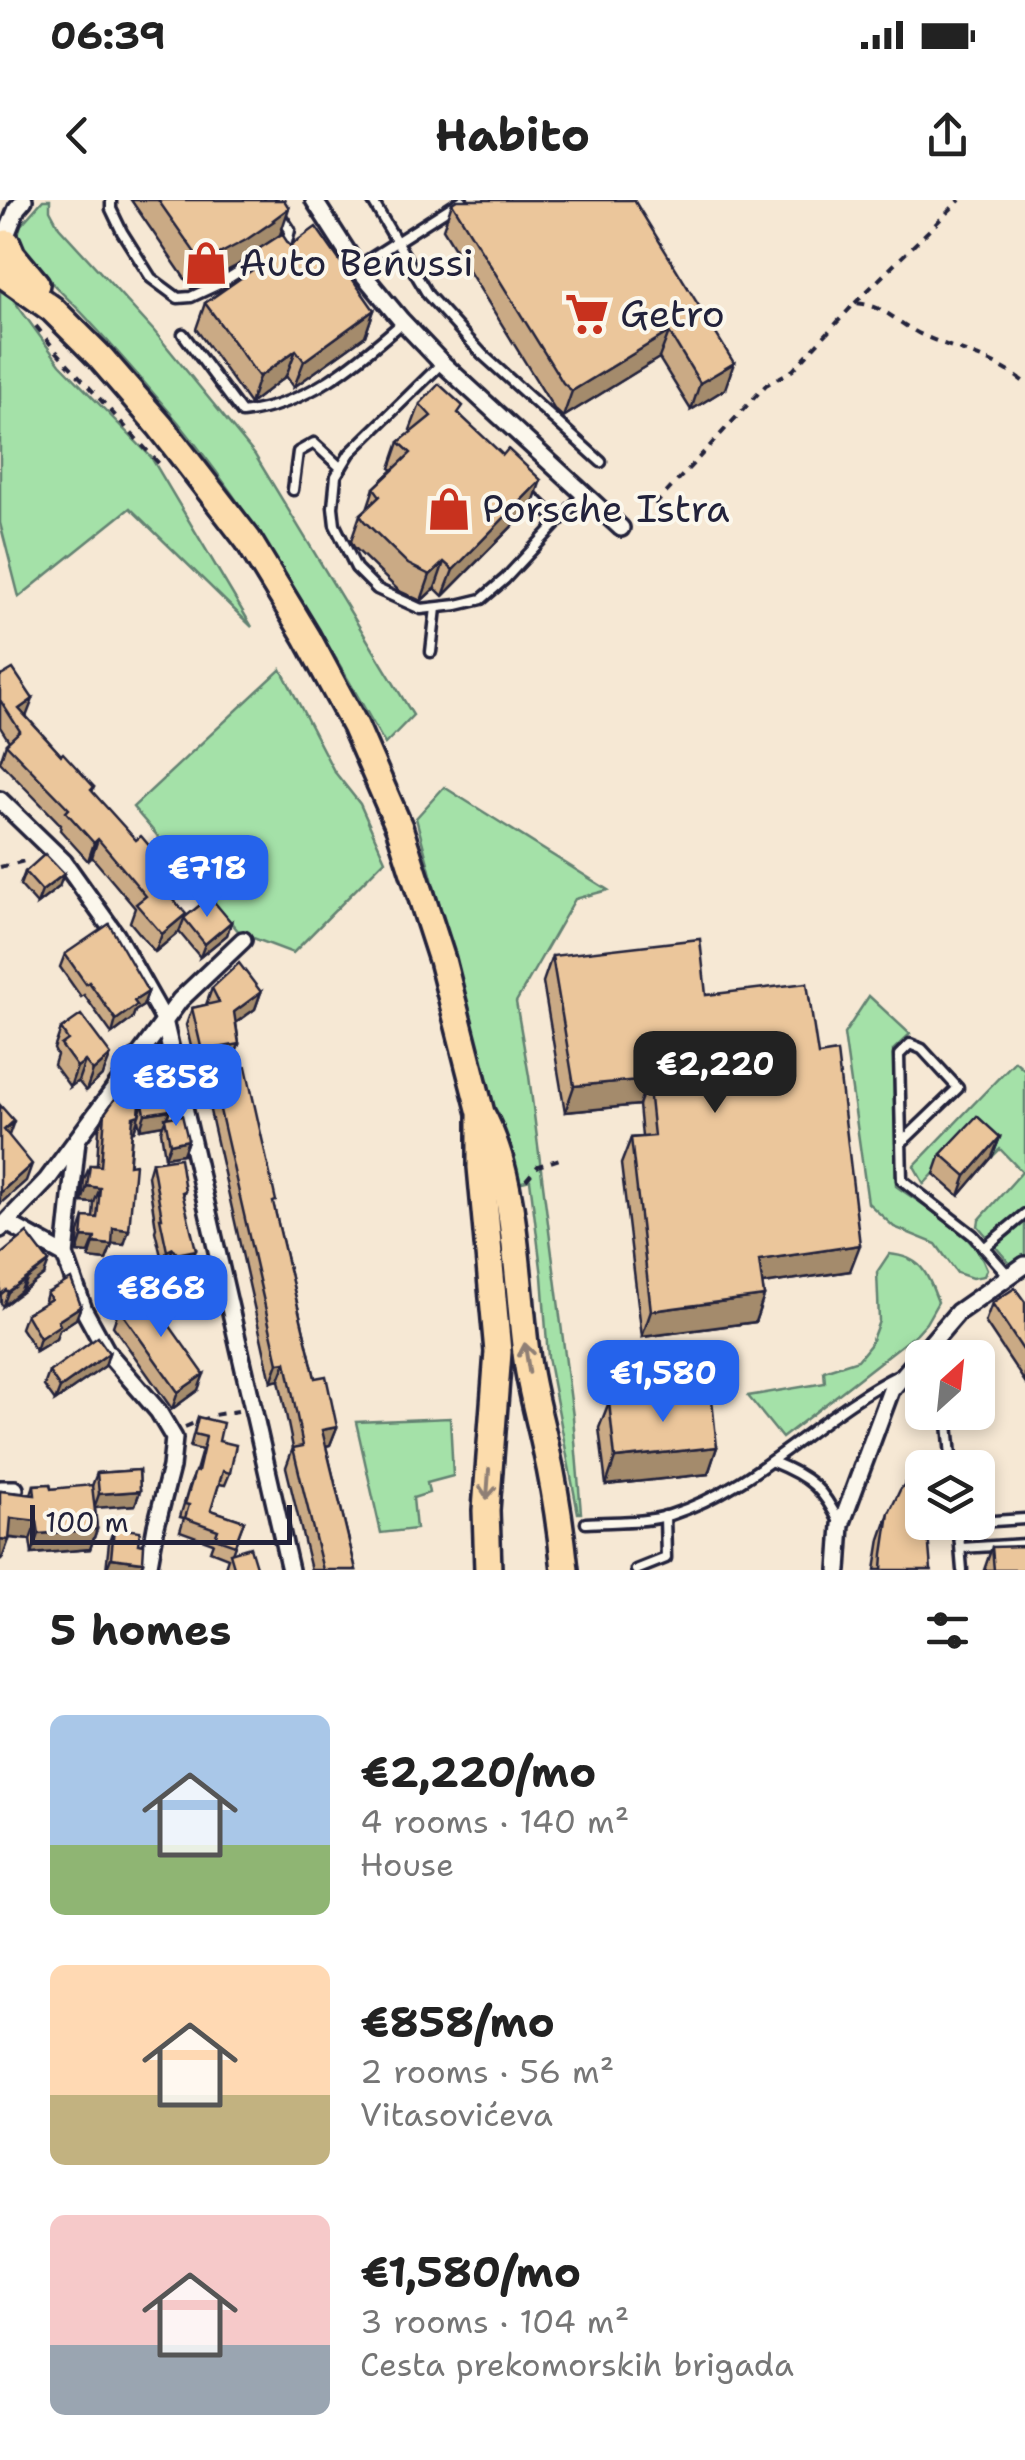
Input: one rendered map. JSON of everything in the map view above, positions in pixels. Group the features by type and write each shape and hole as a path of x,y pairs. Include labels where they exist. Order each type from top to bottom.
{"main road":[{"path":"3,238 34,282 44,317"},
{"path":"0,272 44,317 126,386 160,426 248,540 355,726 399,827 442,960 482,1113 500,1159 527,1363 566,1570"},
{"path":"482,1113 480,1166 498,1352 486,1510 488,1570"}],"street":[{"path":"3,238 24,200"},
{"path":"314,200 357,266 403,322 442,363 621,528"},
{"path":"0,800 64,862 116,935 164,1020 290,1570"},
{"path":"65,1255 4,1226 47,1180 180,1000 242,940"},
{"path":"77,1139 65,1255 84,1310 107,1352 158,1411 174,1438 148,1570"},
{"path":"939,1340 958,1312 1025,1265"},
{"path":"838,1570 841,1525 891,1390 905,1374"}],"lane":[{"path":"111,200 122,232 151,278 178,298 191,297 219,284 286,242 290,230 270,200"},
{"path":"372,200 428,295 483,355 601,462"},
{"path":"357,266 462,200"},
{"path":"183,334 242,413 267,410 312,392 352,366 403,322"},
{"path":"442,363 350,453 336,476 335,525 356,568 377,590 422,609 482,599 506,579 584,494"},
{"path":"417,387 431,400"},
{"path":"293,490 298,452 314,443 341,468"},
{"path":"516,481 558,521"},
{"path":"431,652 436,608"},
{"path":"901,1143 958,1088 922,1049 910,1044 900,1055 901,1143 902,1180 973,1235 1009,1276"},
{"path":"984,1248 1025,1214"},
{"path":"586,1523 666,1516 704,1503 772,1462 867,1390 905,1371"},
{"path":"772,1462 798,1472 827,1496 841,1525"},
{"path":"636,1570 666,1558 666,1516"},
{"path":"995,1521 1025,1519"},
{"path":"960,1540 962,1570"},
{"path":"961,1548 1025,1544"}],"path":[{"path":"654,506 766,385 793,370 960,200"},
{"path":"855,304 873,304 917,332 1007,368 1025,383"},
{"path":"44,317 56,351 169,474"},
{"path":"0,867 29,860"},
{"path":"524,1182 538,1166 563,1158"},
{"path":"172,1433 214,1415 253,1409"}],"green space":[{"path":"43,200 50,200 50,210 59,227 154,331 255,455 413,715 385,744 288,579 208,460 136,373 24,250 17,238 21,225"},
{"path":"0,287 60,364 151,457 252,627 130,508 19,597 0,523"},
{"path":"281,669 334,771 360,804 385,860 293,953 240,933 133,807"},
{"path":"444,787 608,890 575,899 516,1002 573,1417 581,1513 548,1357 530,1180 518,1183 497,1124 416,818"},
{"path":"869,996 910,1034 893,1050 896,1186 972,1244 987,1269 984,1276 972,1278 957,1273 936,1244 894,1227 868,1203 844,1034"},
{"path":"1015,1061 1025,1070 1025,1255 1012,1266 978,1226 979,1220 1022,1172 1000,1149 992,1157 969,1136 924,1184 914,1166"},
{"path":"889,1254 909,1259 922,1268 938,1302 917,1333 782,1438 748,1396 825,1383 824,1371 858,1360 870,1345 879,1321 877,1272"},
{"path":"450,1418 453,1476 427,1483 429,1493 413,1498 416,1529 381,1533 356,1422"}],"building":[{"path":"158,200 284,200 289,208 246,240 202,263"},
{"name":"Getro","path":"634,200 734,363 700,383 669,332 572,391 563,383 452,203"},
{"path":"316,227 374,310 304,361 296,350 259,377 205,303 261,264 254,252 282,234 290,246"},
{"name":"Porsche Istra","path":"439,384 463,406 458,413 503,455 508,449 541,480 453,570 444,562 430,575 408,564 360,515 380,496 374,488 411,453 399,442 431,416 420,404"},
{"path":"13,669 33,699 19,709 94,787 91,790 136,840 141,836 173,874 160,884 186,914 162,934 136,904 146,896 98,839 94,843 66,812 69,809 6,744 20,731 0,700 0,675"},
{"path":"45,854 64,874 42,891 25,872"},
{"path":"210,897 231,922 205,944 184,918"},
{"path":"109,924 148,992 116,1020 65,954"},
{"path":"700,939 706,995 807,983 818,1055 837,1052 860,1245 759,1260 764,1296 651,1311 631,1138 654,1136 648,1079 574,1086 552,956"},
{"path":"239,963 261,992 234,1012 239,1044 202,1051 192,1008 219,1002 212,988"},
{"path":"81,1015 111,1055 93,1071 85,1061 77,1067 61,1045 68,1040 61,1029"},
{"path":"246,1067 315,1378 326,1376 337,1427 322,1430 356,1570 323,1570 293,1448 303,1446 286,1362 278,1363 212,1075"},
{"path":"164,1075 170,1110 145,1114 140,1103 139,1115 133,1117 129,1165 135,1164 129,1230 113,1228 112,1245 94,1243 95,1238 82,1237 84,1217 97,1218 100,1188 87,1186 90,1165 101,1166 105,1113 132,1081"},
{"path":"0,1105 14,1121 4,1130 32,1164 0,1193"},
{"path":"182,1115 188,1140 170,1144 165,1118"},
{"path":"977,1116 1000,1137 966,1176 941,1154"},
{"path":"180,1158 185,1191 182,1192 196,1250 177,1254 173,1248 167,1251 152,1162"},
{"path":"27,1233 49,1262 0,1295 0,1255"},
{"path":"71,1279 81,1306 40,1338 26,1314 51,1299 47,1293"},
{"path":"1015,1288 1025,1302 1025,1353 992,1303"},
{"path":"148,1289 204,1374 178,1392 119,1309"},
{"path":"98,1337 109,1353 60,1388 49,1372"},
{"path":"711,1391 717,1447 615,1458 609,1402"},
{"path":"198,1417 223,1423 219,1441 236,1445 230,1473 223,1471 211,1510 244,1521 235,1545 215,1538 218,1530 185,1518 189,1505 185,1504 206,1437 194,1434"},
{"path":"139,1470 140,1491 99,1494 97,1473"},
{"path":"50,1484 51,1489 92,1485 97,1529 39,1534 37,1521 11,1518 9,1540 0,1539 0,1491 35,1495 34,1485"},
{"path":"905,1484 905,1540 928,1540 931,1570 882,1570 889,1513"},
{"path":"114,1528 140,1531 138,1544 144,1545 143,1562 111,1558"},
{"path":"1025,1546 1025,1570 994,1570 992,1547"},
{"path":"250,1547 257,1570 235,1570 230,1553"}],"place":[{"name":"Auto Benussi","path":"206,263"},
{"name":"Getro","path":"587,314"},
{"name":"Porsche Istra","path":"449,509"}]}
